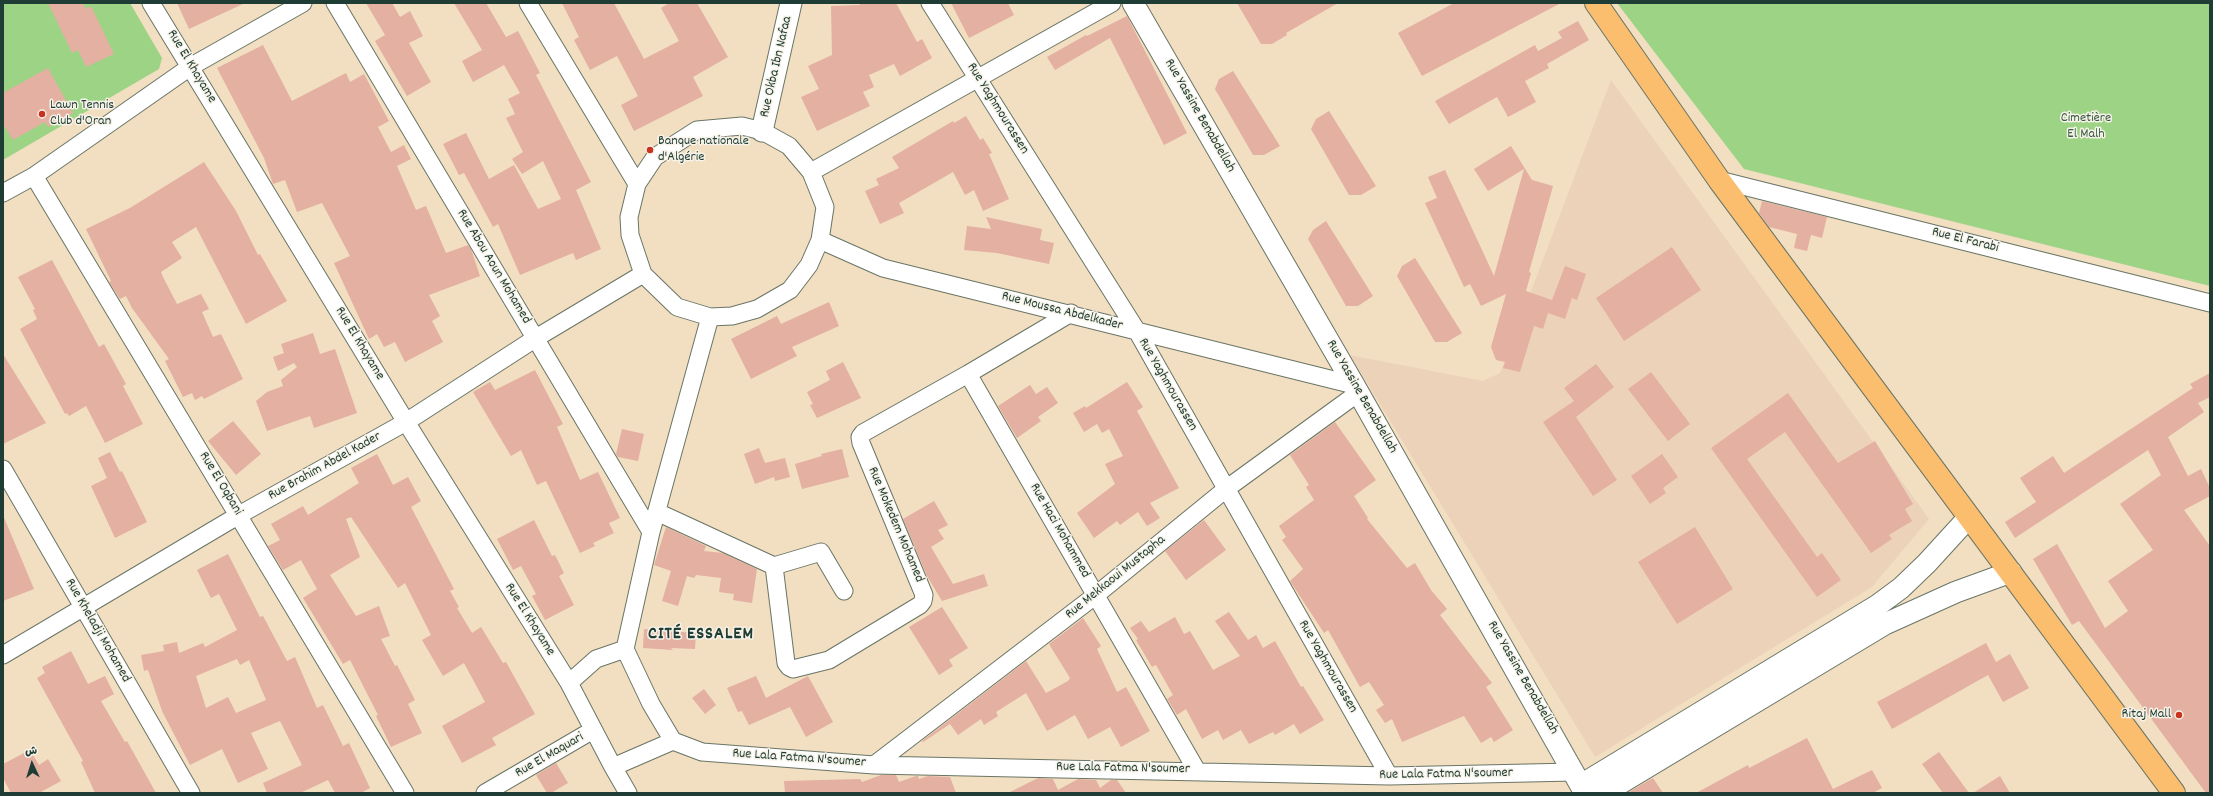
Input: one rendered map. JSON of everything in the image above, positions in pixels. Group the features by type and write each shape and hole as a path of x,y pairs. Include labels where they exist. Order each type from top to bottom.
{"main road":[{"path":"1596,3 1719,180 2174,793"}],"street":[{"name":"Rue El Khayame","path":"152,3 406,422 569,683 628,793"},
{"path":"3,193 34,176 190,67 302,3"},
{"name":"Rue Abou Aoun Mohamed","path":"335,3 651,532"},
{"path":"528,3 638,184"},
{"name":"Rue Okba Ibn Nafaa","path":"762,132 791,3"},
{"name":"Rue Yaghmourassen","path":"930,3 1137,331 1389,776"},
{"path":"811,172 978,80 1112,3"},
{"name":"Rue Yassine Benabdellah","path":"1133,3 1356,389 1580,783"},
{"path":"742,126 762,132 789,146 811,172 825,207 820,240 809,265 790,290 757,309 732,316 710,317 677,307 643,274 630,235 629,217 638,184 655,158 697,130 742,126"},
{"name":"Rue El Oqbani","path":"34,176 405,793"},
{"name":"Rue El Farabi","path":"1719,180 2210,303"},
{"name":"Rue Moussa Abdelkader","path":"820,240 883,268 1070,313 1356,389"},
{"name":"Rue Brahim Abdel Kader","path":"3,654 239,515 406,422 536,338 643,274"},
{"name":"Rue Mokedem Mohamed","path":"774,566 786,663 793,670 829,660 920,605 924,595 861,443 860,437 863,432 968,374 1070,313"},
{"path":"613,767 673,741 651,704 625,650 651,532 710,317"},
{"name":"Rue Haci Mohammed","path":"968,374 1197,771"},
{"name":"Rue Mekkaoui Mustapha","path":"874,765 1096,595 1226,489 1356,389"},
{"name":"Rue Kheladji Mohamed","path":"3,469 191,793"},
{"path":"657,512 774,566 822,552 844,591"},
{"path":"1580,783 1878,605 1901,588 1927,563 1969,517"},
{"path":"1604,793 1885,624 1956,592 2011,572"},
{"path":"569,683 596,659 625,650"},
{"name":"Rue El Maquari","path":"485,793 593,730"},
{"name":"Rue Lala Fatma N'soumer","path":"673,741 702,752 874,765 1197,771 1580,783"}],"shaded area":[{"path":"1611,80 1929,519 1872,587 1595,757 1350,355 1483,381 1500,373"}],"green space":[{"name":"Lawn Tennis Club d'Oran","path":"3,3 130,3 162,58 159,69 3,160"},
{"name":"Cimetière El Malh","path":"1617,3 2210,3 2210,286 1744,169"}],"building":[{"path":"48,3 83,3 86,9 91,6 114,54 86,67 78,50 72,53"},
{"path":"177,3 245,3 189,29"},
{"path":"366,3 392,3 400,17 410,11 423,36 409,43 431,82 407,96 375,41 385,35"},
{"path":"454,3 486,3 506,37 518,31 540,73 536,75 591,182 576,190 601,249 576,260 573,253 520,275 498,224 493,227 464,173 459,175 443,144 466,133 489,179 514,165 538,209 561,199 543,161 522,174 512,159 523,152 506,118 515,114 508,99 520,93 504,65 473,82 462,61 482,50"},
{"path":"562,3 614,3 644,59 679,41 661,8 669,3 697,3 728,57 693,77 703,96 634,131 621,105 638,96 617,56 590,70 574,40 579,37"},
{"path":"859,3 896,3 917,42 922,39 932,58 900,76 894,64 869,75 874,87 863,92 870,106 817,131 801,97 819,89 808,66 832,55 831,6 860,5"},
{"path":"951,3 1008,3 1014,15 969,38"},
{"path":"1237,3 1338,3 1286,33 1287,35 1272,44 1261,44"},
{"path":"1454,3 1561,3 1422,76 1398,33"},
{"path":"1127,16 1187,133 1164,145 1110,38 1055,70 1047,57 1086,35 1087,36"},
{"path":"1578,21 1589,40 1547,64 1549,68 1525,81 1536,102 1508,117 1497,97 1449,124 1435,101 1535,45 1538,51 1562,38 1558,32"},
{"path":"263,45 292,101 346,73 350,82 364,74 389,121 378,127 391,152 404,145 411,159 397,166 416,210 426,206 446,253 468,245 471,249 480,276 429,295 440,316 432,321 443,342 405,362 395,342 384,347 377,334 369,339 334,263 350,256 322,203 297,212 285,180 273,184 264,158 217,68"},
{"path":"48,68 73,113 48,127 45,122 13,140 3,124 3,93"},
{"path":"1233,71 1280,146 1264,155 1253,155 1215,89 1219,79"},
{"path":"1329,111 1376,186 1361,195 1349,195 1311,129 1316,119"},
{"path":"966,116 980,140 983,138 992,153 989,154 1009,199 983,211 974,190 965,195 953,172 899,203 904,213 880,224 865,191 879,185 876,179 899,168 892,157 953,121 954,123"},
{"path":"1511,146 1532,180 1553,186 1529,272 1531,273 1526,291 1552,300 1565,266 1586,274 1577,300 1572,298 1565,319 1548,313 1543,329 1534,326 1520,372 1503,368 1505,362 1496,360 1491,347 1506,294 1481,306 1470,284 1464,287 1425,203 1437,198 1428,177 1445,170 1494,276 1524,169 1488,191 1474,169"},
{"path":"204,162 236,211 258,255 260,254 287,301 246,324 196,227 172,242 182,258 161,272 163,277 177,304 201,294 209,309 202,312 213,337 221,334 243,379 204,399 202,396 195,400 192,393 183,397 165,361 169,359 132,308 126,296 120,299 109,282 111,281 86,229 130,208"},
{"path":"1762,201 1827,217 1822,238 1811,235 1807,251 1794,248 1797,234 1769,227 1759,213"},
{"path":"986,217 1042,229 1040,240 1054,243 1049,264 997,253 964,250 967,226 991,229"},
{"path":"1326,221 1373,296 1358,306 1346,306 1308,239 1313,230"},
{"path":"1672,247 1701,290 1624,341 1596,298"},
{"path":"1415,258 1462,333 1447,342 1435,342 1397,276 1402,266"},
{"path":"52,260 99,347 104,344 126,384 123,386 143,424 105,443 86,406 69,416 67,413 65,414 20,329 37,319 33,310 35,309 18,277"},
{"path":"829,302 839,326 792,347 797,356 751,379 731,339 777,316 781,324"},
{"path":"313,333 320,354 335,349 357,413 314,428 310,416 267,431 256,401 267,392 283,386 281,380 297,367 294,363 278,371 273,357 284,353 281,344"},
{"path":"3,354 46,423 3,444"},
{"path":"843,362 861,398 817,418 810,405 813,404 807,392 830,380 826,371"},
{"path":"1596,364 1614,387 1576,417 1617,480 1593,496 1543,422 1574,401 1564,388"},
{"path":"535,370 563,424 557,427 580,480 598,472 620,518 609,523 614,533 593,543 595,546 580,553 546,481 537,485 521,450 511,456 473,392 490,382 495,390"},
{"path":"1651,372 1690,424 1668,441 1628,389"},
{"path":"2210,373 2210,397 2198,403 2204,412 2168,437 2188,476 2201,469 2210,488 2210,496 2184,510 2210,546 2210,793 2206,793 2079,621 2072,625 2033,559 2057,544 2105,628 2128,611 2108,581 2153,550 2120,504 2161,475 2148,450 2015,538 2005,522 2036,502 2020,478 2053,456 2064,473 2193,388 2190,384"},
{"path":"1127,382 1143,407 1137,411 1179,488 1150,503 1160,518 1147,526 1138,512 1120,525 1117,521 1094,538 1077,513 1115,484 1105,464 1123,456 1109,429 1102,433 1097,424 1084,432 1073,413 1085,406 1086,408"},
{"path":"1030,385 1036,394 1047,387 1058,403 1038,417 1041,421 1017,438 998,406"},
{"path":"1788,393 1838,463 1875,441 1913,504 1905,509 1912,521 1889,535 1892,539 1871,553 1785,432 1747,459 1817,557 1822,553 1841,580 1817,597 1711,448"},
{"path":"233,421 261,454 236,475 208,441"},
{"path":"1335,422 1376,480 1354,496 1368,518 1367,519 1407,568 1415,563 1431,590 1447,609 1440,615 1492,683 1486,687 1513,730 1494,742 1491,737 1481,743 1464,716 1402,742 1392,719 1385,723 1376,710 1384,705 1369,682 1360,687 1328,630 1324,633 1290,581 1303,569 1282,540 1286,537 1279,526 1314,500 1306,487 1309,485 1290,455"},
{"path":"622,429 644,434 638,461 618,457 616,454"},
{"path":"759,448 765,463 785,458 790,477 775,481 774,477 755,484 744,454"},
{"path":"842,449 849,477 802,489 795,464 822,456 821,454"},
{"path":"110,452 120,472 122,471 147,522 115,538 91,486 107,478 98,458"},
{"path":"377,454 393,485 408,477 421,501 411,507 454,589 450,591 459,607 457,608 472,633 481,627 503,663 506,662 535,714 492,738 496,745 462,763 442,726 485,702 464,663 443,676 422,640 431,635 405,583 398,588 351,517 346,519 360,557 330,575 356,616 379,606 390,636 381,639 395,666 397,665 415,700 408,704 422,733 391,747 376,716 378,715 350,660 343,664 303,598 317,589 301,560 283,570 268,546 280,540 271,524 303,506 308,515 359,483 351,468"},
{"path":"1662,454 1678,477 1663,488 1666,493 1650,504 1631,476"},
{"path":"934,501 948,525 938,530 944,539 931,547 953,584 984,574 988,586 942,601 927,576 903,519"},
{"path":"3,515 34,589 3,601"},
{"path":"534,520 552,556 555,555 564,573 559,576 574,605 545,620 532,596 536,594 521,566 513,570 497,539"},
{"path":"1204,520 1226,550 1186,580 1165,551"},
{"path":"666,527 706,546 704,551 723,553 757,569 752,603 733,600 734,594 719,592 721,578 696,575 694,578 687,576 678,606 662,601 671,571 654,565"},
{"path":"1695,527 1733,589 1677,624 1638,562"},
{"path":"228,554 260,617 263,616 287,661 295,657 317,708 323,705 343,746 349,743 370,788 361,793 335,793 328,780 300,793 267,793 263,783 302,765 280,721 251,733 268,769 238,783 222,749 190,765 162,711 148,670 144,671 141,655 164,651 163,645 177,642 179,653 203,643 205,647 237,630 219,594 211,598 197,570","holes":["237,659 240,665 249,660 266,700 236,713 228,697 206,708 196,676"]},
{"path":"942,607 968,648 949,660 953,666 939,675 909,627"},
{"path":"1229,612 1248,640 1256,635 1263,648 1275,641 1301,687 1303,686 1324,720 1300,734 1294,724 1275,735 1273,732 1249,744 1241,730 1223,740 1218,730 1202,739 1186,709 1177,715 1167,699 1173,695 1156,665 1152,667 1136,640 1138,639 1130,628 1141,621 1149,632 1175,617 1184,634 1190,631 1213,670 1240,656 1215,621"},
{"path":"1083,618 1101,646 1097,649 1117,692 1126,687 1150,731 1121,747 1110,727 1088,739 1075,715 1047,731 1026,693 996,712 998,716 984,725 981,719 958,735 950,724 923,742 922,741 1026,661 1046,693 1068,681 1070,678 1049,644"},
{"path":"644,629 696,633 695,649 671,648 673,650 643,648"},
{"path":"1986,643 1996,662 2010,654 2029,688 2003,702 1988,675 1892,729 1877,702"},
{"path":"71,651 88,684 105,676 114,694 101,701 125,742 127,741 156,793 95,793 81,762 83,761 37,678 45,673 42,667"},
{"path":"756,676 766,698 808,676 833,722 806,737 790,707 749,725 742,711 738,712 727,688"},
{"path":"704,689 716,705 705,714 692,698"},
{"path":"1807,738 1833,789 1872,770 1882,788 1873,793 1696,793 1748,765 1749,768"},
{"path":"30,750 39,765 48,759 61,781 39,793 11,793 3,778 3,764"},
{"path":"1939,752 1969,793 1943,793 1922,764"},
{"path":"556,763 568,783 551,793 547,793 536,775"},
{"path":"881,775 896,775 899,782 916,776 918,776 919,779 928,776 950,777 956,793 785,793 784,781 860,779 862,782"},
{"path":"2000,776 2010,793 1973,793"},
{"path":"1038,778 1053,779 1058,790 1078,779 1096,780 1100,788 1111,780 1117,780 1126,793 1008,793"},
{"path":"1653,778 1663,793 1627,793"}],"place":[{"name":"Lawn Tennis Club d'Oran","path":"42,114"},
{"name":"Banque nationale d'Algérie","path":"650,150"},
{"name":"Ritaj Mall","path":"2179,715"}],"district":[{"name":"CITÉ ESSALEM","path":"701,636"}]}
